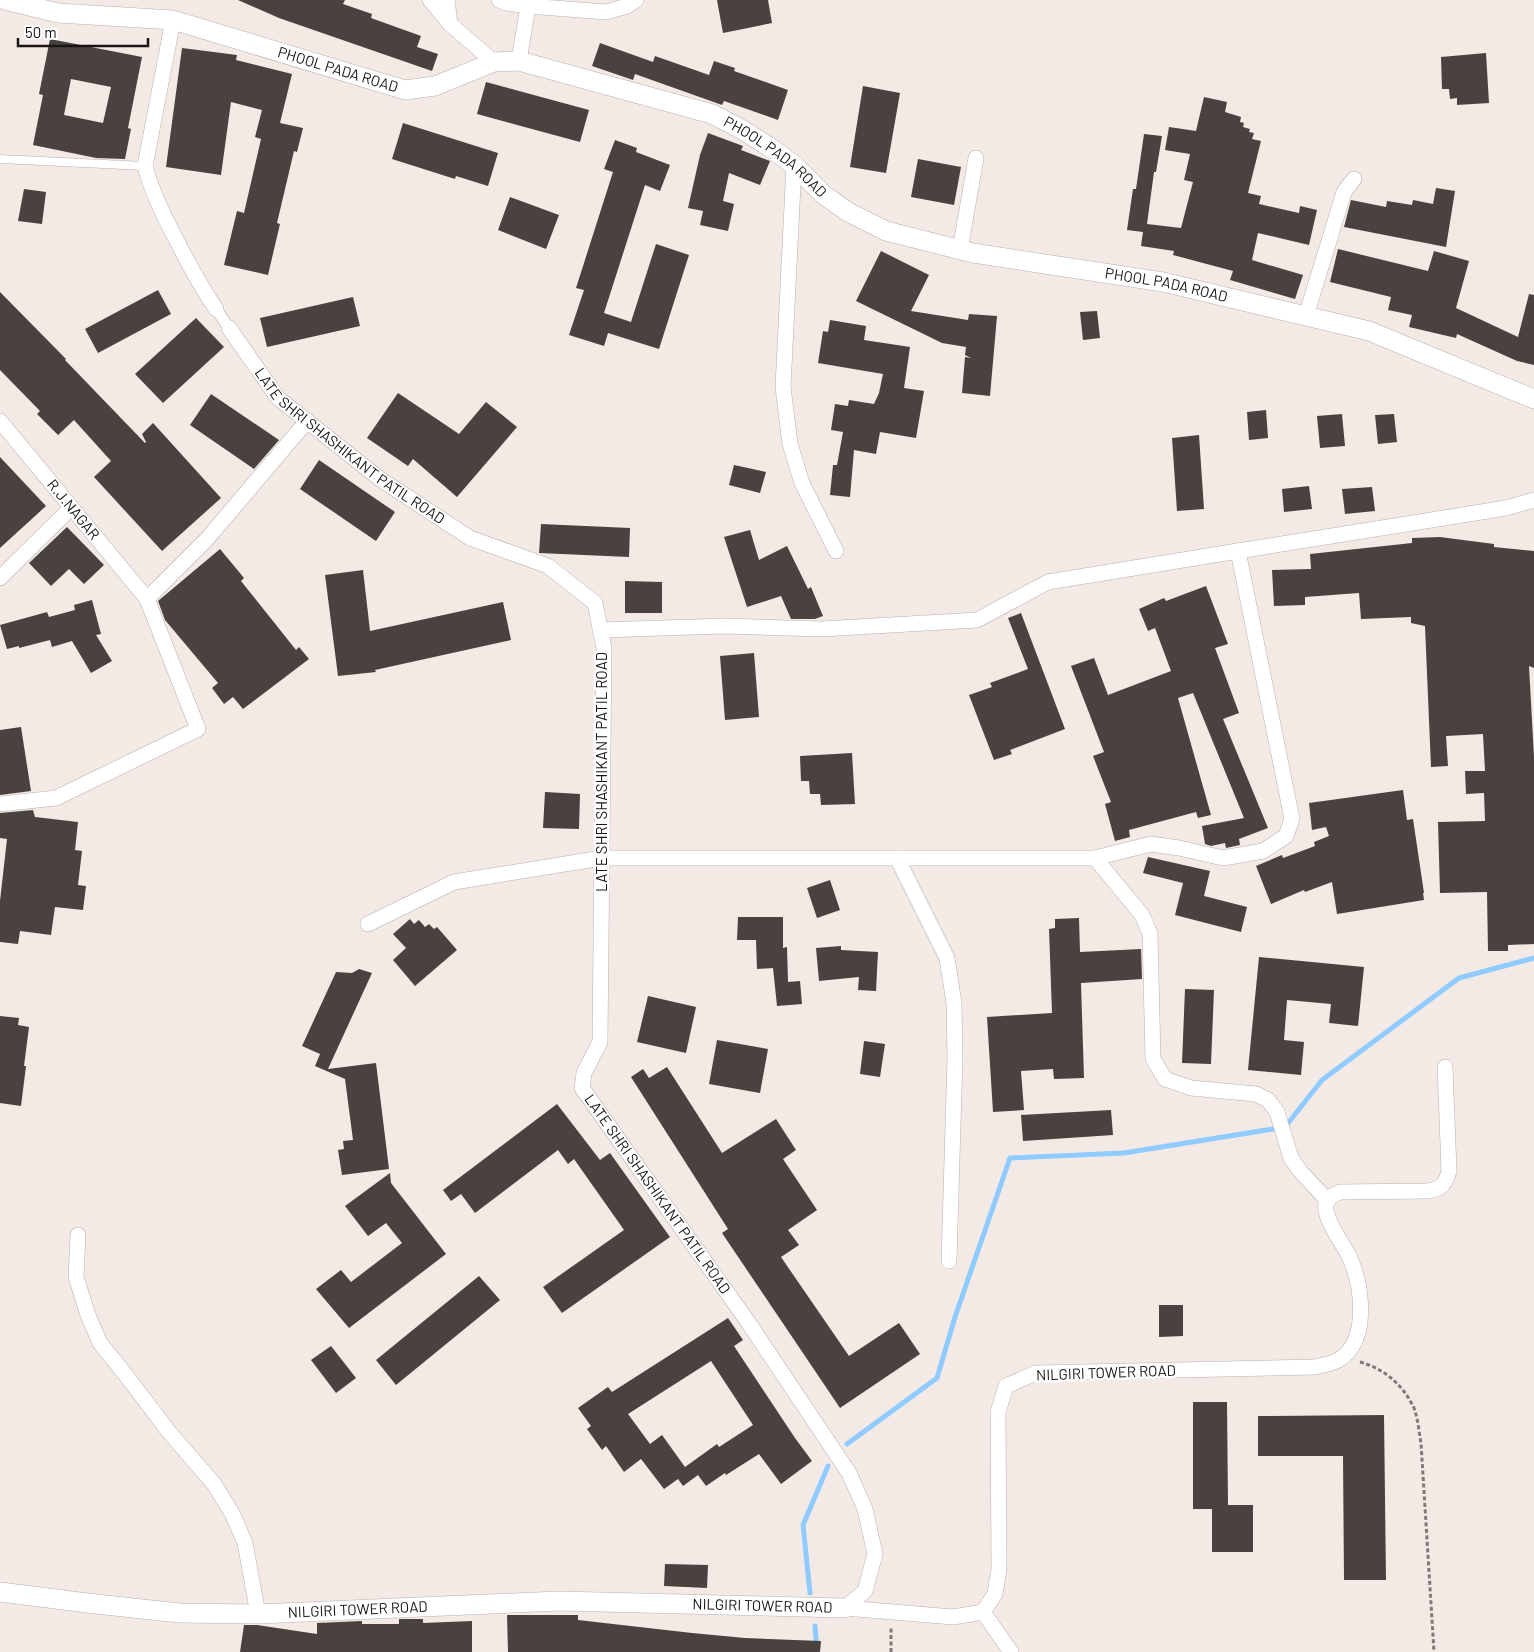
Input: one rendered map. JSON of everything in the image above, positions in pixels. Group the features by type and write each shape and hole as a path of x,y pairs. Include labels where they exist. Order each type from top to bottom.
{"street":[{"name":"PHOOL PADA ROAD","path":"5,0 58,13 173,20 406,90 435,86 494,62 519,61 712,114 768,146 794,165 824,195 848,212 886,231 973,253 1163,282 1369,331 1534,399"},
{"path":"430,0 450,24 494,62"},
{"path":"447,0 450,24"},
{"path":"504,1 528,6 606,12 627,6 636,0"},
{"path":"519,61 528,6"},
{"name":"LATE SHRI SHASHIKANT PATIL ROAD","path":"173,20 145,166 150,187 201,287 278,398 380,478 470,538 548,566 594,603 604,648 600,1042 584,1073 582,1088 748,1322 849,1473 865,1509 875,1554 865,1591 844,1608"},
{"path":"960,250 976,158"},
{"path":"794,165 783,387 790,444 802,483 836,551"},
{"path":"1306,316 1344,192 1354,180"},
{"name":"R.J.NAGAR","path":"0,421 147,599 198,729 56,798 0,804"},
{"path":"147,599 207,540 307,421"},
{"path":"600,630 725,626 822,629 977,620 1048,582 1506,508 1534,500"},
{"path":"0,578 71,508"},
{"path":"368,924 454,882 602,858 1095,858 1151,844 1223,858 1263,851 1286,836 1292,819 1238,551"},
{"path":"897,858 947,958 954,1002 955,1057 949,1262"},
{"path":"1095,858 1142,915 1150,934 1152,1059 1166,1079 1191,1088 1256,1094 1268,1100 1277,1112 1291,1158 1300,1171 1328,1201"},
{"path":"1340,1360 1355,1343 1360,1324 1360,1300 1357,1276 1326,1212 1328,1201 1330,1197 1340,1192 1427,1191 1437,1190 1446,1182 1449,1171 1445,1067"},
{"path":"78,1235 76,1277 88,1315 100,1343 169,1432 214,1484 233,1515 245,1543 258,1614"},
{"name":"NILGIRI TOWER ROAD","path":"0,1592 179,1613 258,1614 559,1601 844,1608 953,1617 983,1612 995,1594 999,1569 998,1412 1006,1386 1036,1373 1314,1367 1340,1360"},
{"path":"983,1612 1011,1652"}],"lane":[{"path":"0,158 145,166"}],"path":[{"path":"1340,1360 1350,1360 1383,1370 1398,1383 1414,1409 1421,1443 1434,1652"},
{"path":"891,1652 892,1612"}],"building":[{"path":"238,0 345,0 343,4 372,14 371,18 421,36 417,47 438,54 432,71 279,18"},
{"path":"717,0 768,0 772,23 723,33"},
{"path":"50,39 142,57 128,128 131,129 125,159 96,158 33,145 43,95 39,94","holes":["71,79 111,87 103,123 64,115"]},
{"path":"600,43 653,62 655,56 709,75 714,61 735,68 734,71 788,90 778,120 724,101 722,105 635,74 633,80 592,66"},
{"path":"182,48 237,55 236,60 292,74 280,123 303,128 297,152 294,151 277,223 280,224 268,275 224,265 237,211 244,213 261,139 255,137 262,110 231,102 221,175 166,167"},
{"path":"1486,53 1489,103 1457,105 1457,98 1450,99 1449,89 1442,89 1441,57"},
{"path":"486,82 589,110 580,142 477,114"},
{"path":"863,86 900,93 886,173 850,167"},
{"path":"1204,97 1227,102 1225,112 1241,117 1240,122 1244,123 1243,127 1250,129 1249,132 1254,133 1252,139 1261,141 1248,193 1261,196 1259,204 1299,213 1300,206 1317,210 1309,245 1258,233 1252,260 1303,275 1295,299 1230,280 1233,271 1173,255 1174,251 1141,246 1143,232 1127,230 1133,189 1136,189 1144,134 1162,136 1156,172 1154,172 1147,224 1181,228 1193,182 1184,180 1190,154 1165,150 1169,127 1196,131"},
{"path":"403,123 498,153 488,186 456,176 455,179 392,159"},
{"path":"708,133 743,146 741,150 770,161 760,185 729,173 723,201 734,204 728,231 700,225 703,211 688,208 700,155"},
{"path":"615,140 637,148 636,152 670,165 660,191 645,185 604,313 631,322 656,244 689,255 659,349 608,333 604,346 569,335 584,290 576,288 613,172 604,169"},
{"path":"918,159 961,167 954,205 911,197"},
{"path":"1436,188 1455,191 1446,247 1344,227 1351,200 1386,207 1387,201 1412,205 1413,200 1433,204"},
{"path":"24,189 46,192 42,224 18,221"},
{"path":"510,197 559,215 546,249 498,230"},
{"path":"1338,249 1428,271 1434,251 1469,261 1456,308 1518,337 1529,294 1534,295 1534,365 1517,361 1457,334 1456,338 1409,327 1412,315 1388,310 1391,297 1330,282"},
{"path":"881,251 929,275 911,311 968,320 969,314 997,316 990,396 962,393 965,357 971,358 965,355 966,347 942,343 856,301"},
{"path":"158,290 171,314 98,353 85,329"},
{"path":"0,292 145,443 142,434 153,423 221,498 162,551 94,477 111,461 74,420 58,435 37,414 40,411 0,370"},
{"path":"353,297 360,326 267,347 260,318"},
{"path":"1097,311 1100,338 1083,340 1080,312"},
{"path":"196,318 224,347 163,403 135,374"},
{"path":"830,320 866,326 864,340 910,347 904,388 924,391 916,438 880,432 876,454 854,450 850,497 830,495 833,465 837,465 843,432 831,430 835,404 848,406 849,400 874,404 879,393 883,374 818,363 823,331 828,332"},
{"path":"398,393 459,434 486,402 517,427 457,497 413,459 408,466 367,438"},
{"path":"211,394 279,440 254,469 190,425"},
{"path":"1266,410 1268,438 1249,440 1247,412"},
{"path":"1342,414 1345,446 1320,448 1317,416"},
{"path":"1394,414 1397,442 1378,444 1375,415"},
{"path":"1199,435 1204,509 1177,511 1172,438"},
{"path":"0,457 46,506 0,548"},
{"path":"319,460 395,512 376,541 300,489"},
{"path":"734,465 766,472 760,493 729,485"},
{"path":"1309,486 1312,509 1284,512 1282,489"},
{"path":"1372,487 1375,511 1345,514 1342,489"},
{"path":"541,524 630,528 629,557 539,553"},
{"path":"67,527 104,565 84,584 69,569 51,586 29,563"},
{"path":"750,530 759,560 787,546 808,589 811,587 823,616 815,619 791,619 781,596 747,607 724,537"},
{"path":"1440,537 1494,544 1494,547 1534,551 1534,668 1529,666 1534,757 1534,944 1508,945 1508,951 1488,951 1487,892 1440,893 1438,822 1485,821 1484,793 1466,794 1465,771 1485,771 1483,734 1446,736 1448,766 1431,767 1425,626 1411,623 1411,617 1361,619 1359,593 1305,597 1305,605 1274,606 1272,570 1311,569 1310,554 1412,543 1412,538"},
{"path":"220,549 244,578 241,581 296,650 299,647 309,659 243,709 233,697 224,704 212,688 218,683 165,620 158,601"},
{"path":"363,570 370,631 503,602 511,640 375,670 376,672 338,676 325,575"},
{"path":"625,581 662,582 662,613 625,613"},
{"path":"1206,586 1228,644 1215,648 1239,713 1223,719 1268,828 1239,839 1240,845 1226,848 1225,843 1211,846 1205,844 1202,826 1244,818 1193,693 1178,698 1211,815 1198,818 1196,812 1129,830 1130,837 1115,841 1105,804 1111,802 1093,756 1104,752 1071,666 1094,658 1108,695 1171,671 1155,628 1148,631 1139,609 1164,598 1166,601"},
{"path":"92,600 101,634 96,635 112,661 91,673 72,641 52,647 50,640 7,649 0,625 47,612 49,617 75,610 74,605"},
{"path":"1021,613 1065,729 1010,750 1012,754 994,760 969,695 992,687 990,683 1028,669 1008,618"},
{"path":"754,653 759,717 725,720 720,656"},
{"path":"21,727 31,791 0,795 0,730"},
{"path":"852,753 855,804 821,805 820,794 810,794 809,781 801,781 800,756"},
{"path":"1403,790 1407,820 1413,819 1424,900 1337,914 1332,882 1305,892 1304,890 1271,904 1256,866 1282,855 1283,858 1315,846 1314,842 1329,836 1326,827 1312,830 1309,803"},
{"path":"545,792 580,794 579,829 543,828"},
{"path":"33,810 35,817 78,822 75,850 82,851 78,885 86,886 83,910 55,907 51,935 20,931 18,944 0,942 0,901 7,839 0,838 0,813"},
{"path":"1148,857 1210,871 1204,896 1247,907 1241,932 1175,915 1183,883 1143,873"},
{"path":"830,880 840,910 817,918 807,888"},
{"path":"738,917 783,917 783,948 787,947 788,982 800,981 802,1004 777,1006 773,968 757,969 756,940 737,940"},
{"path":"1079,918 1080,952 1141,949 1142,979 1081,983 1084,1078 1054,1079 1053,1069 1021,1071 1024,1110 993,1112 987,1017 1052,1013 1049,929 1055,928 1055,919"},
{"path":"410,919 414,924 419,920 425,927 429,924 434,929 437,927 457,950 415,986 393,960 406,948 393,934"},
{"path":"841,946 841,950 878,952 876,991 858,990 859,977 819,981 816,948"},
{"path":"1259,957 1364,967 1358,1026 1329,1023 1331,1004 1287,1000 1284,1040 1304,1042 1301,1075 1248,1070"},
{"path":"359,969 372,973 328,1069 376,1063 389,1169 342,1175 338,1150 344,1149 343,1141 353,1140 345,1079 315,1066 320,1054 302,1046 336,972 352,973"},
{"path":"1185,989 1214,990 1211,1064 1182,1063"},
{"path":"648,996 696,1007 686,1053 637,1042"},
{"path":"0,1016 19,1018 18,1025 29,1027 21,1106 0,1103"},
{"path":"717,1040 768,1049 760,1093 709,1084"},
{"path":"864,1041 885,1044 880,1077 860,1074"},
{"path":"667,1067 722,1153 776,1119 796,1150 783,1159 817,1210 788,1230 799,1245 781,1257 849,1356 899,1323 920,1354 840,1408 722,1233 728,1229 631,1077 643,1069 649,1078"},
{"path":"557,1104 600,1160 610,1153 670,1237 562,1313 543,1287 624,1230 574,1159 568,1164 558,1150 475,1213 461,1194 451,1201 443,1190"},
{"path":"1111,1110 1113,1135 1023,1141 1021,1115"},
{"path":"390,1173 391,1183 446,1254 349,1328 316,1289 341,1270 351,1282 402,1243 386,1223 368,1236 345,1206"},
{"path":"479,1276 500,1300 396,1385 376,1360"},
{"path":"1159,1305 1183,1305 1183,1336 1159,1337"},
{"path":"728,1318 743,1340 734,1346 812,1461 781,1484 759,1454 706,1486 698,1475 683,1486 678,1479 664,1489 641,1459 624,1472 606,1446 602,1450 587,1429 591,1426 578,1408 608,1387 612,1392","holes":["711,1361 753,1425 719,1447 717,1444 685,1467 662,1435 650,1444 628,1414"]},
{"path":"331,1346 356,1378 336,1393 311,1360"},
{"path":"1193,1402 1227,1402 1228,1505 1253,1505 1253,1552 1212,1552 1212,1509 1193,1509"},
{"path":"1384,1415 1386,1580 1344,1580 1343,1456 1258,1456 1258,1416"},
{"path":"665,1564 708,1565 707,1588 664,1586"},
{"path":"507,1615 578,1615 578,1620 692,1633 745,1638 821,1641 820,1652 508,1652"},
{"path":"399,1619 423,1619 423,1623 472,1621 472,1652 240,1652 244,1625 257,1625 317,1634 317,1623 362,1621 362,1624 399,1624"}],"waterway":[{"path":"847,1444 937,1378 955,1317 1010,1158 1124,1153 1285,1127 1322,1080 1459,978 1534,958"},
{"path":"810,1593 803,1525 828,1466"},
{"path":"815,1626 817,1652"}]}
